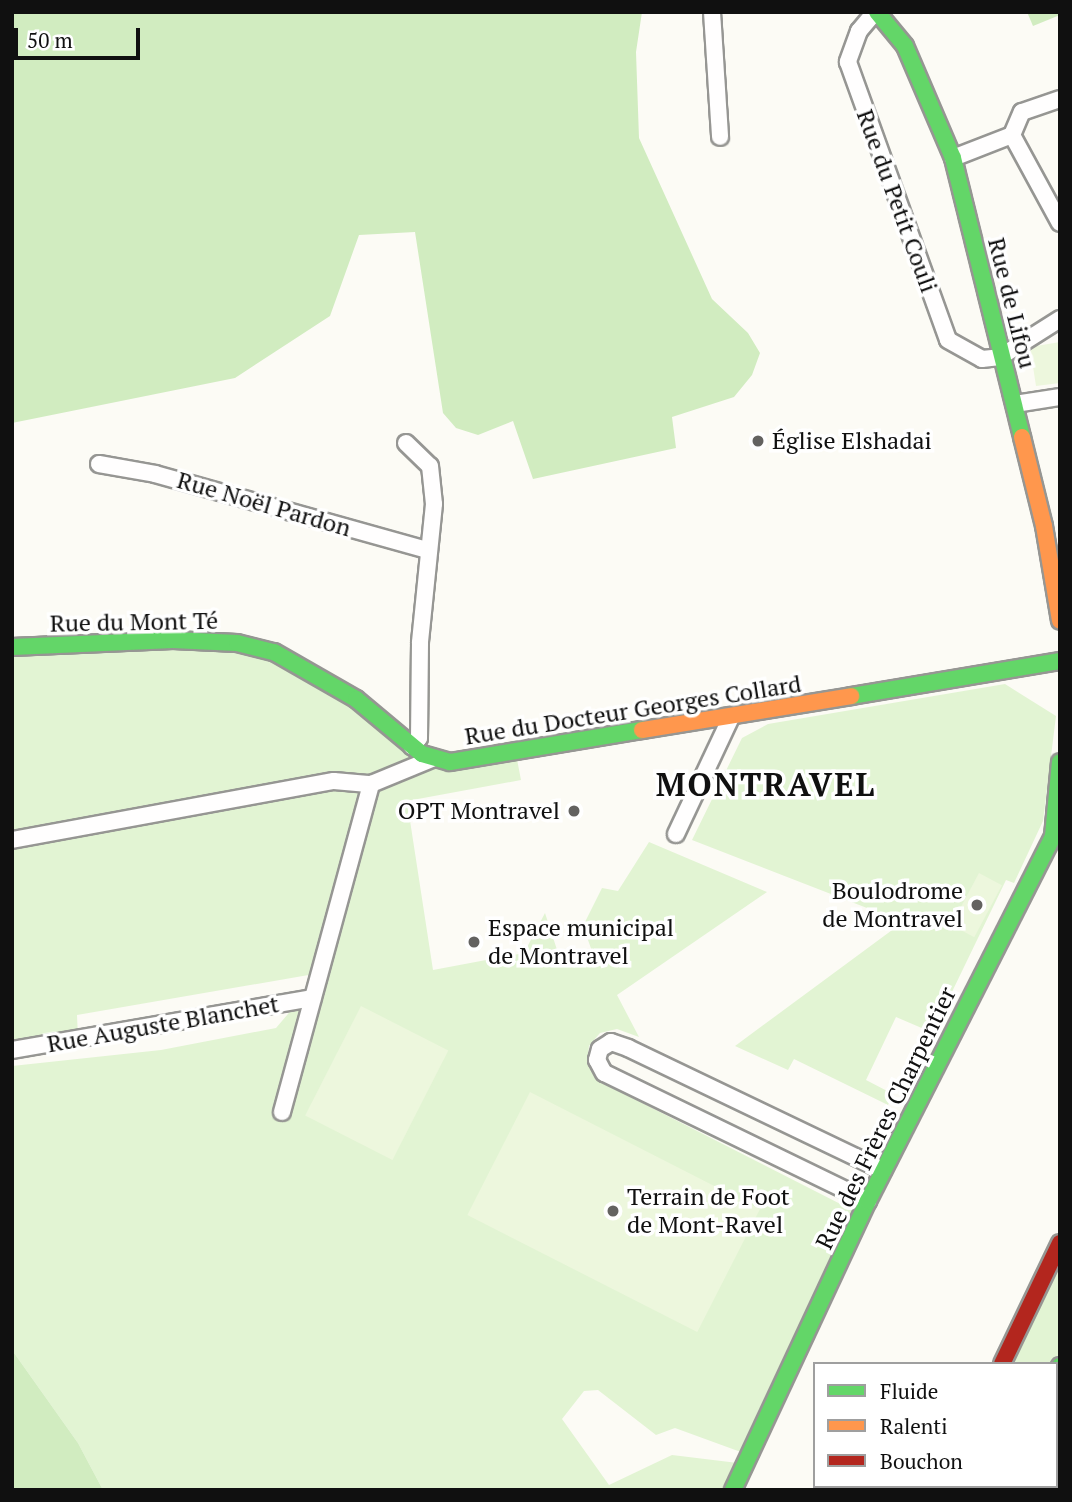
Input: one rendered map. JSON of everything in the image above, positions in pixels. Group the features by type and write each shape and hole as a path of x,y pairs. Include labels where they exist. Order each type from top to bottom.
{"main road":[{"name":"Rue de Lifou","path":"876,12 905,46 953,159 1000,357 1015,404 1060,621"},
{"name":"Rue du Mont Té","path":"12,648 173,640 237,643 307,667 432,759"},
{"name":"Rue du Docteur Georges Collard","path":"432,759 450,762 516,754 1060,661"},
{"name":"Rue des Frères Charpentier","path":"733,1490 883,1170 1053,836 1060,762"},
{"path":"1003,1362 1060,1243"}],"street":[{"path":"712,12 720,136"},
{"name":"Rue du Petit Couli","path":"876,12 859,31 848,62 881,162 948,340 982,359 1000,357"},
{"path":"953,159 1012,135 1022,112 1060,99"},
{"path":"1012,135 1060,223"},
{"path":"1000,357 1060,319"},
{"path":"1015,404 1060,397"},
{"path":"406,443 430,466 434,504 419,643 419,738 412,746"},
{"name":"Rue Noël Pardon","path":"99,464 155,474 428,550"},
{"path":"676,834 732,717"},
{"name":"Rue du Docteur Georges Collard","path":"12,840 334,781 372,784 432,759"},
{"name":"Rue Auguste Blanchet","path":"282,1112 372,784"},
{"name":"Rue Auguste Blanchet","path":"12,1050 313,998"},
{"path":"868,1201 604,1073 597,1060 600,1049 611,1042 628,1048 883,1170"}],"green space":[{"path":"12,12 642,12 636,52 639,138 712,299 748,333 760,353 752,375 734,397 672,417 676,448 533,479 513,421 478,435 456,428 443,413 415,232 359,235 330,316 235,378 12,423"},
{"path":"1027,12 1060,12 1060,15 1033,26"},
{"path":"1060,342 1060,383 1036,386 1030,347"},
{"path":"12,647 274,652 422,754 516,754 521,780 407,801 433,970 524,953 545,913 562,965 593,954 583,926 602,888 618,891 649,842 767,892 617,995 639,1037 617,1029 600,1033 589,1046 587,1063 597,1080 862,1215 749,1455 675,1428 656,1435 598,1390 584,1391 562,1419 609,1485 672,1455 746,1464 733,1490 103,1490 78,1443 12,1350 12,1066 161,1050 276,1028 299,1001 313,998 320,973 77,1015 78,1038 12,1050"},
{"path":"1005,684 1056,716 1043,821 1014,883 1006,880 936,1025 924,1029 896,1017 866,1080 893,1094 888,1105 794,1059 788,1070 735,1046 903,922 692,840 742,738 768,724"},
{"name":"Boulodrome de Montravel","path":"979,873 1002,885 974,937 951,925"},
{"path":"361,1006 448,1050 392,1160 305,1116"},
{"name":"Terrain de Foot de Mont-Ravel","path":"530,1092 760,1209 697,1332 467,1215"},
{"path":"1060,1230 1060,1490 929,1490 1058,1488 1058,1362 994,1362"},
{"path":"12,1350 78,1443 103,1490 12,1490"}],"traffic: fast":[{"path":"877,12 905,46 953,158 1022,437"},
{"path":"12,647 173,640 237,643 274,652 356,699 422,754 450,762 642,730"},
{"path":"851,696 1060,661"},
{"path":"733,1490 868,1201 1053,836 1060,762"},
{"path":"1058,1370 1060,1366"},
{"path":"1058,1442 1060,1438"},
{"path":"1058,1483 1060,1476"}],"traffic: slow":[{"path":"1022,437 1044,526 1060,621"},
{"path":"642,730 851,696"}],"traffic: jam":[{"path":"1003,1362 1060,1243"}],"place":[{"name":"Église Elshadai","path":"758,441"},
{"name":"OPT Montravel","path":"574,811"},
{"name":"Boulodrome de Montravel","path":"977,905"},
{"name":"Espace municipal de Montravel","path":"474,942"},
{"name":"Terrain de Foot de Mont-Ravel","path":"613,1211"}],"district":[{"name":"MONTRAVEL","path":"766,784"}]}
